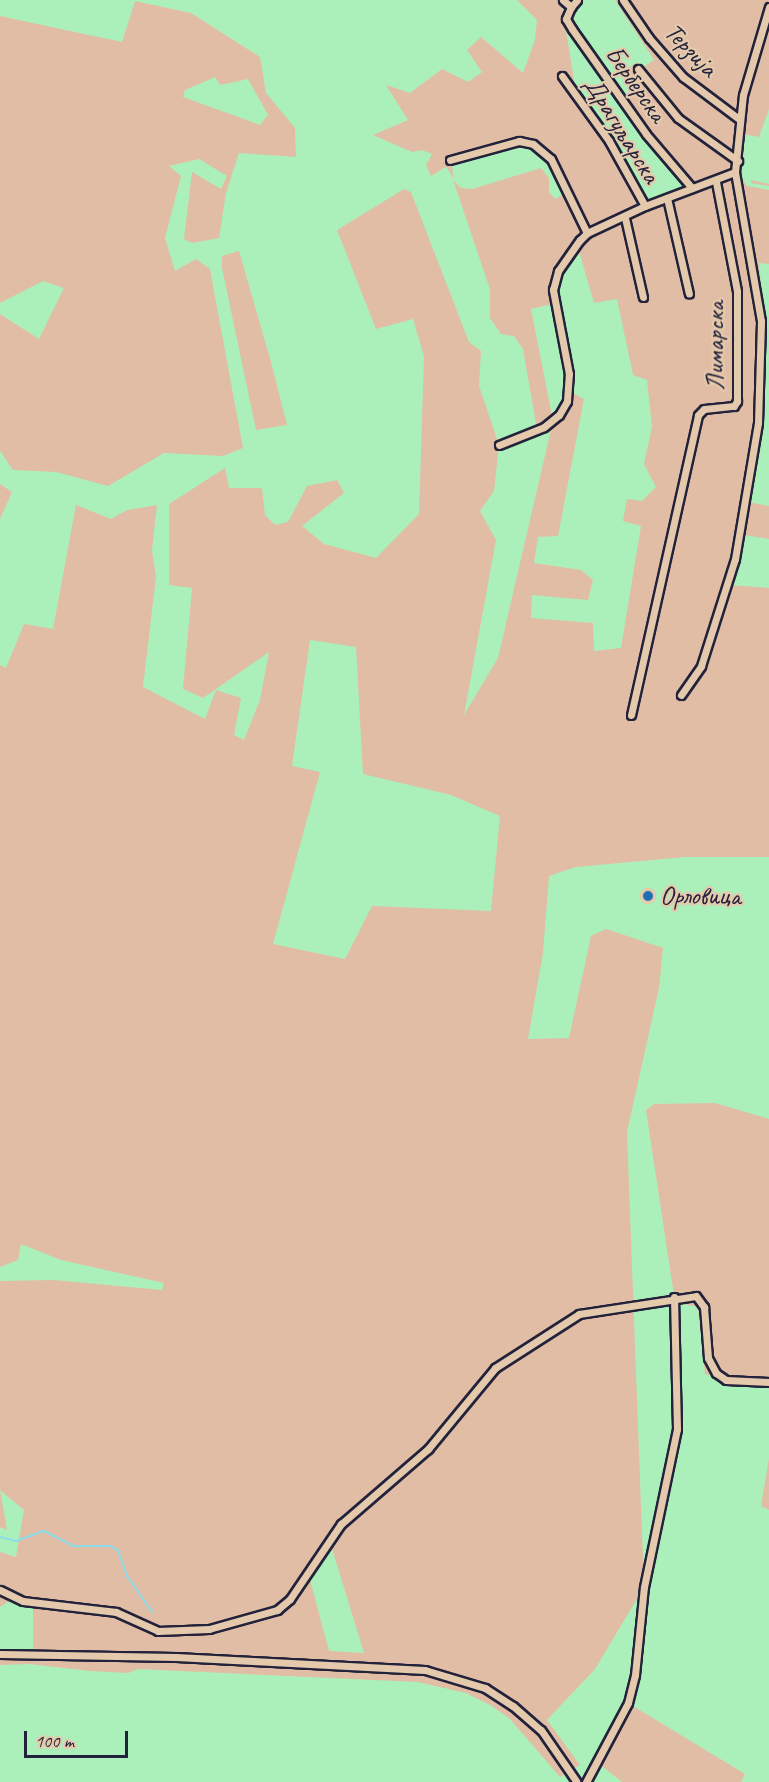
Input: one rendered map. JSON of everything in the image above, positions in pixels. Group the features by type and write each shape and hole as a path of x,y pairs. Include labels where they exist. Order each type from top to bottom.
{"street":[{"path":"563,0 572,7 577,0"},
{"name":"Терзија","path":"623,0 649,38 683,77 739,119"},
{"name":"Берберска","path":"572,7 566,20 646,134 692,188"},
{"path":"681,695 701,666 735,559 758,423 761,321 735,172 738,161 739,119 769,7"},
{"path":"638,69 678,118 738,161"},
{"name":"Драгуљарска","path":"562,76 609,141 645,206"},
{"path":"450,160 519,141 533,144 551,159 587,233"},
{"path":"499,445 544,427 564,409 570,382 553,290 562,263 587,233 625,218 645,206 692,188 716,182 735,172"},
{"name":"Лимарска","path":"631,715 646,639 655,621 698,415 704,409 734,406 737,401 737,291 716,182"},
{"path":"667,198 688,294"},
{"path":"625,218 643,297"},
{"path":"0,1590 23,1601 116,1612 158,1632 209,1629 270,1613 290,1599 341,1524 428,1449 474,1390 506,1359 579,1314 691,1295 702,1302 708,1358 722,1378 769,1382"},
{"path":"0,1654 261,1661 414,1669 450,1676 484,1688 523,1714 557,1749 576,1782 586,1782 628,1703 635,1675 644,1587 677,1429 674,1297"}],"green space":[{"path":"0,0 517,0 537,20 535,40 523,73 481,37 467,50 482,72 468,82 442,69 410,93 386,85 408,120 373,135 412,152 422,150 432,154 426,165 431,176 446,167 451,174 490,289 490,318 501,334 514,336 523,349 537,430 553,421 498,658 464,715 496,540 480,511 494,491 499,445 479,386 481,351 469,342 411,192 404,189 337,230 376,329 413,319 424,356 419,514 376,558 324,544 302,526 344,493 337,480 307,486 288,522 275,525 265,515 262,488 229,488 225,468 169,504 169,585 192,588 183,689 203,698 269,652 260,700 244,740 234,735 241,698 216,690 205,719 143,687 156,577 152,550 157,505 127,510 111,519 76,505 53,629 24,624 6,668 0,665 0,519 12,492 0,484 0,451 13,470 56,472 108,486 164,453 223,456 243,448 210,269 196,259 175,271 165,238 181,176 169,166 199,159 227,176 221,189 192,172 184,239 192,243 219,238 226,193 239,153 296,157 295,128 266,93 260,57 191,13 135,1 122,42 0,16","holes":["239,251 287,425 256,430 222,268 222,256"]},
{"path":"561,0 615,0 654,60 642,68 637,62 622,73 633,90 621,97 692,188 645,206 576,92"},
{"path":"215,77 220,85 248,79 268,115 260,125 183,97 185,90"},
{"path":"769,109 769,184 751,180 751,183 769,186 769,190 747,186 739,174 741,134 759,137"},
{"path":"526,145 546,158 566,193 555,199 549,192 549,178 541,168 472,189 461,188 453,180 452,161 476,159"},
{"path":"577,244 594,303 617,299 633,375 647,380 652,427 644,464 656,487 642,501 627,499 623,521 641,526 621,648 594,651 593,623 531,618 532,595 588,600 593,580 581,570 534,563 538,537 558,536 584,399 569,391 553,421 531,309 552,304 555,279"},
{"path":"759,263 769,264 769,506 748,502 763,411 764,321"},
{"path":"43,281 64,288 39,339 0,314 0,303"},
{"path":"744,535 769,539 769,588 730,585"},
{"path":"310,640 356,647 363,774 451,795 500,816 491,911 372,906 345,959 273,944 320,772 292,766"},
{"path":"685,857 769,857 769,1119 715,1103 654,1104 646,1110 675,1302 698,1307 705,1374 726,1380 769,1381 769,1458 761,1506 769,1510 769,1782 741,1782 745,1774 628,1703 598,1763 622,1782 0,1782 0,1665 29,1664 128,1673 138,1669 418,1682 466,1693 492,1706 510,1719 560,1777 580,1765 547,1720 595,1669 644,1587 627,1132 659,988 663,948 606,929 591,936 569,1038 528,1039 543,953 549,876 576,867"},
{"path":"21,1244 61,1260 164,1283 162,1290 53,1280 0,1281 0,1267 18,1260"},
{"path":"0,1490 24,1510 16,1557 0,1552 0,1527 7,1530"},
{"path":"329,1539 364,1653 329,1651 308,1572"},
{"path":"14,1598 33,1603 33,1652 0,1654 0,1607"}],"waterway":[{"path":"0,1537 16,1541 44,1531 74,1546 110,1546 118,1550 127,1576 152,1612"}],"place":[{"name":"Орловица","path":"648,896"}]}
